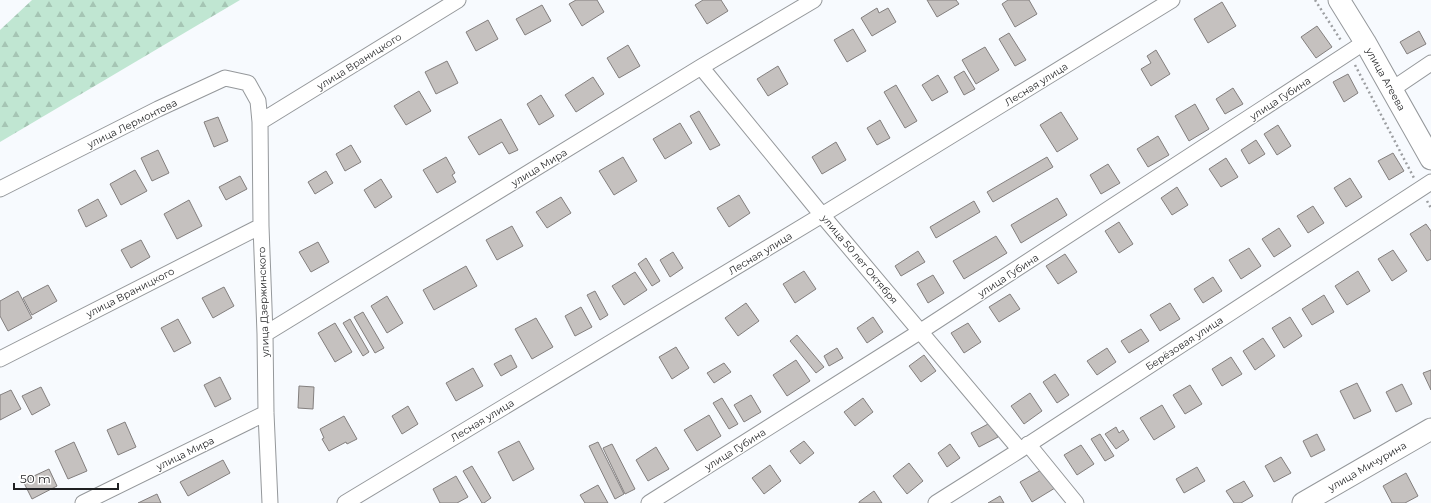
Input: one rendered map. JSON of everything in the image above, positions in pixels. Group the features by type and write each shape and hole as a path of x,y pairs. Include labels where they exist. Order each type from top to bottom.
{"street":[{"name":"улица Враницкого","path":"260,122 458,0"},
{"name":"улица Мира","path":"265,334 701,67 814,0"},
{"name":"Лесная улица","path":"345,503 822,215 1172,0"},
{"name":"улица Агеева","path":"1339,0 1357,47 1391,90 1431,159"},
{"name":"улица Губина","path":"649,503 921,331 1357,47"},
{"path":"1391,90 1431,63"},
{"name":"улица 50 лет Октября","path":"701,67 822,215 921,331 1076,503"},
{"name":"улица Лермонтова","path":"0,189 158,109 225,78 248,83 258,101"},
{"name":"улица Дзержинского","path":"258,101 260,122 261,226 270,503"},
{"name":"Берёзовая улица","path":"936,503 1426,185"},
{"name":"улица Враницкого","path":"0,359 261,226"},
{"name":"улица Мира","path":"83,503 266,413"},
{"name":"улица Мичурина","path":"1303,503 1431,429"}],"path":[{"path":"1315,0 1357,47 1426,185 1431,208"}],"green space":[{"path":"32,0 240,0 0,142 0,30"}],"building":[{"path":"576,0 597,0 604,12 582,26 569,4"},
{"path":"703,0 721,0 728,11 707,24 695,5"},
{"path":"927,0 956,0 959,4 937,17"},
{"path":"1008,0 1029,0 1037,14 1015,27 1002,4"},
{"path":"1222,2 1236,26 1208,43 1194,19"},
{"path":"542,5 551,21 525,35 516,19"},
{"path":"877,8 879,13 888,8 896,22 872,36 861,18"},
{"path":"488,20 498,39 476,51 466,32"},
{"path":"1317,26 1332,47 1316,58 1301,37"},
{"path":"853,29 866,51 847,62 834,40"},
{"path":"1419,31 1426,44 1407,54 1400,42"},
{"path":"1009,33 1026,60 1015,66 999,39"},
{"path":"628,45 640,66 619,78 607,58"},
{"path":"985,47 999,70 976,84 962,60"},
{"path":"1156,50 1170,74 1151,86 1141,69 1151,63 1147,56"},
{"path":"447,61 458,83 436,94 425,72"},
{"path":"778,66 788,84 768,96 757,79"},
{"path":"964,71 975,89 964,95 954,77"},
{"path":"1348,74 1358,93 1344,102 1333,82"},
{"path":"938,75 948,92 932,101 922,85"},
{"path":"593,77 604,94 576,112 565,95"},
{"path":"896,85 917,121 905,128 884,92"},
{"path":"1233,88 1243,104 1225,114 1216,99"},
{"path":"419,91 431,111 406,125 394,106"},
{"path":"541,95 554,116 539,125 527,104"},
{"path":"1195,104 1209,129 1189,141 1175,116"},
{"path":"699,111 720,145 710,150 690,116"},
{"path":"1061,112 1078,139 1057,152 1040,125"},
{"path":"218,117 228,141 214,147 204,122"},
{"path":"501,119 518,150 509,154 502,142 479,155 468,137"},
{"path":"880,120 890,138 877,145 867,128"},
{"path":"680,123 692,143 665,159 653,139"},
{"path":"1278,125 1291,146 1277,155 1264,134"},
{"path":"1158,136 1169,155 1148,167 1137,149"},
{"path":"1256,140 1265,154 1249,164 1241,150"},
{"path":"836,142 846,160 822,174 812,157"},
{"path":"351,145 361,162 345,171 336,154"},
{"path":"158,150 169,173 152,181 141,158"},
{"path":"1393,153 1404,171 1389,180 1378,161"},
{"path":"446,157 455,173 452,175 456,182 437,193 423,170"},
{"path":"623,157 637,181 614,195 599,171"},
{"path":"1047,157 1053,167 993,202 987,192"},
{"path":"1226,158 1238,177 1221,187 1209,169"},
{"path":"1108,164 1120,183 1101,194 1090,175"},
{"path":"135,170 147,191 121,205 110,184"},
{"path":"326,171 333,183 315,194 308,182"},
{"path":"240,176 247,189 226,200 219,187"},
{"path":"1350,178 1362,197 1346,207 1334,188"},
{"path":"381,179 392,197 375,208 364,190"},
{"path":"1177,187 1188,205 1172,215 1161,198"},
{"path":"739,195 750,213 729,227 717,208"},
{"path":"561,197 571,213 547,228 536,212"},
{"path":"1057,198 1067,215 1021,243 1011,225"},
{"path":"98,199 107,216 86,227 78,210"},
{"path":"189,200 202,226 177,239 164,214"},
{"path":"974,201 980,212 936,238 930,227"},
{"path":"1313,206 1324,223 1308,233 1297,216"},
{"path":"1119,222 1133,244 1119,253 1105,231"},
{"path":"1426,224 1431,231 1431,259 1427,261 1410,234"},
{"path":"512,226 523,246 497,260 486,240"},
{"path":"1279,228 1291,246 1274,257 1262,239"},
{"path":"996,236 1007,253 964,279 953,261"},
{"path":"141,240 150,257 131,268 121,250"},
{"path":"318,242 329,262 311,272 299,252"},
{"path":"1249,248 1261,266 1241,279 1229,260"},
{"path":"1393,250 1407,271 1392,281 1378,259"},
{"path":"918,251 925,262 901,276 895,266"},
{"path":"673,252 683,268 670,277 660,260"},
{"path":"1065,254 1077,272 1058,284 1046,266"},
{"path":"646,258 660,281 652,286 638,264"},
{"path":"466,266 477,286 434,310 423,290"},
{"path":"804,271 816,289 795,303 783,284"},
{"path":"1358,271 1370,291 1347,305 1335,286"},
{"path":"635,272 647,290 624,305 612,286"},
{"path":"933,275 944,293 928,303 917,284"},
{"path":"1213,277 1222,291 1203,303 1194,289"},
{"path":"48,285 57,301 32,315 23,298"},
{"path":"224,287 234,306 213,318 202,298"},
{"path":"18,291 32,318 8,331 0,316 0,301"},
{"path":"595,291 608,315 600,320 587,295"},
{"path":"1010,294 1020,309 999,322 989,307"},
{"path":"1324,295 1334,312 1312,325 1302,309"},
{"path":"387,296 403,323 387,333 371,306"},
{"path":"746,303 759,321 738,336 725,318"},
{"path":"1170,303 1180,319 1160,331 1150,315"},
{"path":"581,307 592,327 575,336 565,316"},
{"path":"363,312 384,348 375,353 354,317"},
{"path":"873,317 883,332 867,343 857,328"},
{"path":"1290,317 1302,336 1284,348 1272,328"},
{"path":"536,318 553,347 532,359 515,329"},
{"path":"178,319 191,343 174,352 161,328"},
{"path":"350,319 369,352 363,356 343,323"},
{"path":"335,323 352,352 335,362 318,333"},
{"path":"968,323 981,342 964,353 951,333"},
{"path":"1141,329 1149,341 1129,353 1121,341"},
{"path":"797,335 824,367 816,373 790,341"},
{"path":"1263,338 1275,356 1255,370 1243,351"},
{"path":"676,347 689,368 672,379 659,357"},
{"path":"837,348 843,358 829,366 824,356"},
{"path":"1107,348 1116,362 1097,375 1087,361"},
{"path":"511,355 517,367 501,376 494,364"},
{"path":"924,355 936,371 921,382 909,366"},
{"path":"1231,357 1242,374 1222,386 1212,369"},
{"path":"796,360 810,381 787,396 773,375"},
{"path":"724,363 731,372 714,383 707,373"},
{"path":"473,368 483,386 456,401 446,383"},
{"path":"1431,370 1431,390 1423,373"},
{"path":"1055,374 1069,395 1057,403 1043,382"},
{"path":"220,377 231,399 215,407 204,385"},
{"path":"1357,383 1371,411 1354,419 1340,391"},
{"path":"1402,384 1412,404 1396,412 1386,392"},
{"path":"1190,385 1202,404 1185,414 1173,395"},
{"path":"299,386 314,387 313,409 298,408"},
{"path":"41,387 50,405 32,415 22,396"},
{"path":"11,390 21,409 0,420 0,395"},
{"path":"1030,393 1042,411 1024,424 1011,406"},
{"path":"751,395 761,412 744,422 734,405"},
{"path":"722,398 738,424 729,429 713,403"},
{"path":"863,398 873,412 855,426 844,412"},
{"path":"1162,405 1175,427 1154,440 1140,418"},
{"path":"408,406 418,424 402,434 392,416"},
{"path":"709,415 721,436 697,451 684,430"},
{"path":"344,416 357,439 347,444 346,442 329,451 322,439 324,438 320,429"},
{"path":"125,422 136,447 118,455 107,430"},
{"path":"990,423 998,437 979,447 971,433"},
{"path":"1116,427 1119,433 1123,430 1129,440 1116,449 1105,434"},
{"path":"1100,434 1114,456 1105,461 1091,439"},
{"path":"1317,434 1325,450 1311,457 1303,441"},
{"path":"519,441 534,469 513,481 498,452"},
{"path":"804,441 814,453 800,464 790,451"},
{"path":"74,442 87,471 68,479 55,451"},
{"path":"598,442 624,494 615,499 589,446"},
{"path":"612,444 635,489 625,494 603,448"},
{"path":"950,444 960,458 947,467 938,453"},
{"path":"1081,445 1094,464 1077,475 1064,455"},
{"path":"656,447 669,469 648,481 636,460"},
{"path":"1281,457 1291,473 1274,482 1265,466"},
{"path":"223,460 230,473 188,496 180,482"},
{"path":"909,463 923,481 907,494 893,476"},
{"path":"770,465 781,481 764,494 752,478"},
{"path":"472,466 491,498 484,503 482,503 463,471"},
{"path":"1197,467 1205,481 1184,493 1176,479"},
{"path":"49,469 57,486 32,499 23,481"},
{"path":"1043,469 1055,488 1032,502 1020,482"},
{"path":"1406,473 1418,496 1405,503 1392,503 1383,486"},
{"path":"456,476 468,497 457,503 440,503 433,489"},
{"path":"1244,481 1253,496 1241,503 1234,503 1226,491"},
{"path":"598,485 608,503 585,503 580,495"},
{"path":"874,491 882,503 859,503 859,502"},
{"path":"157,494 161,503 138,503"},
{"path":"1000,496 1004,503 988,503"}]}
